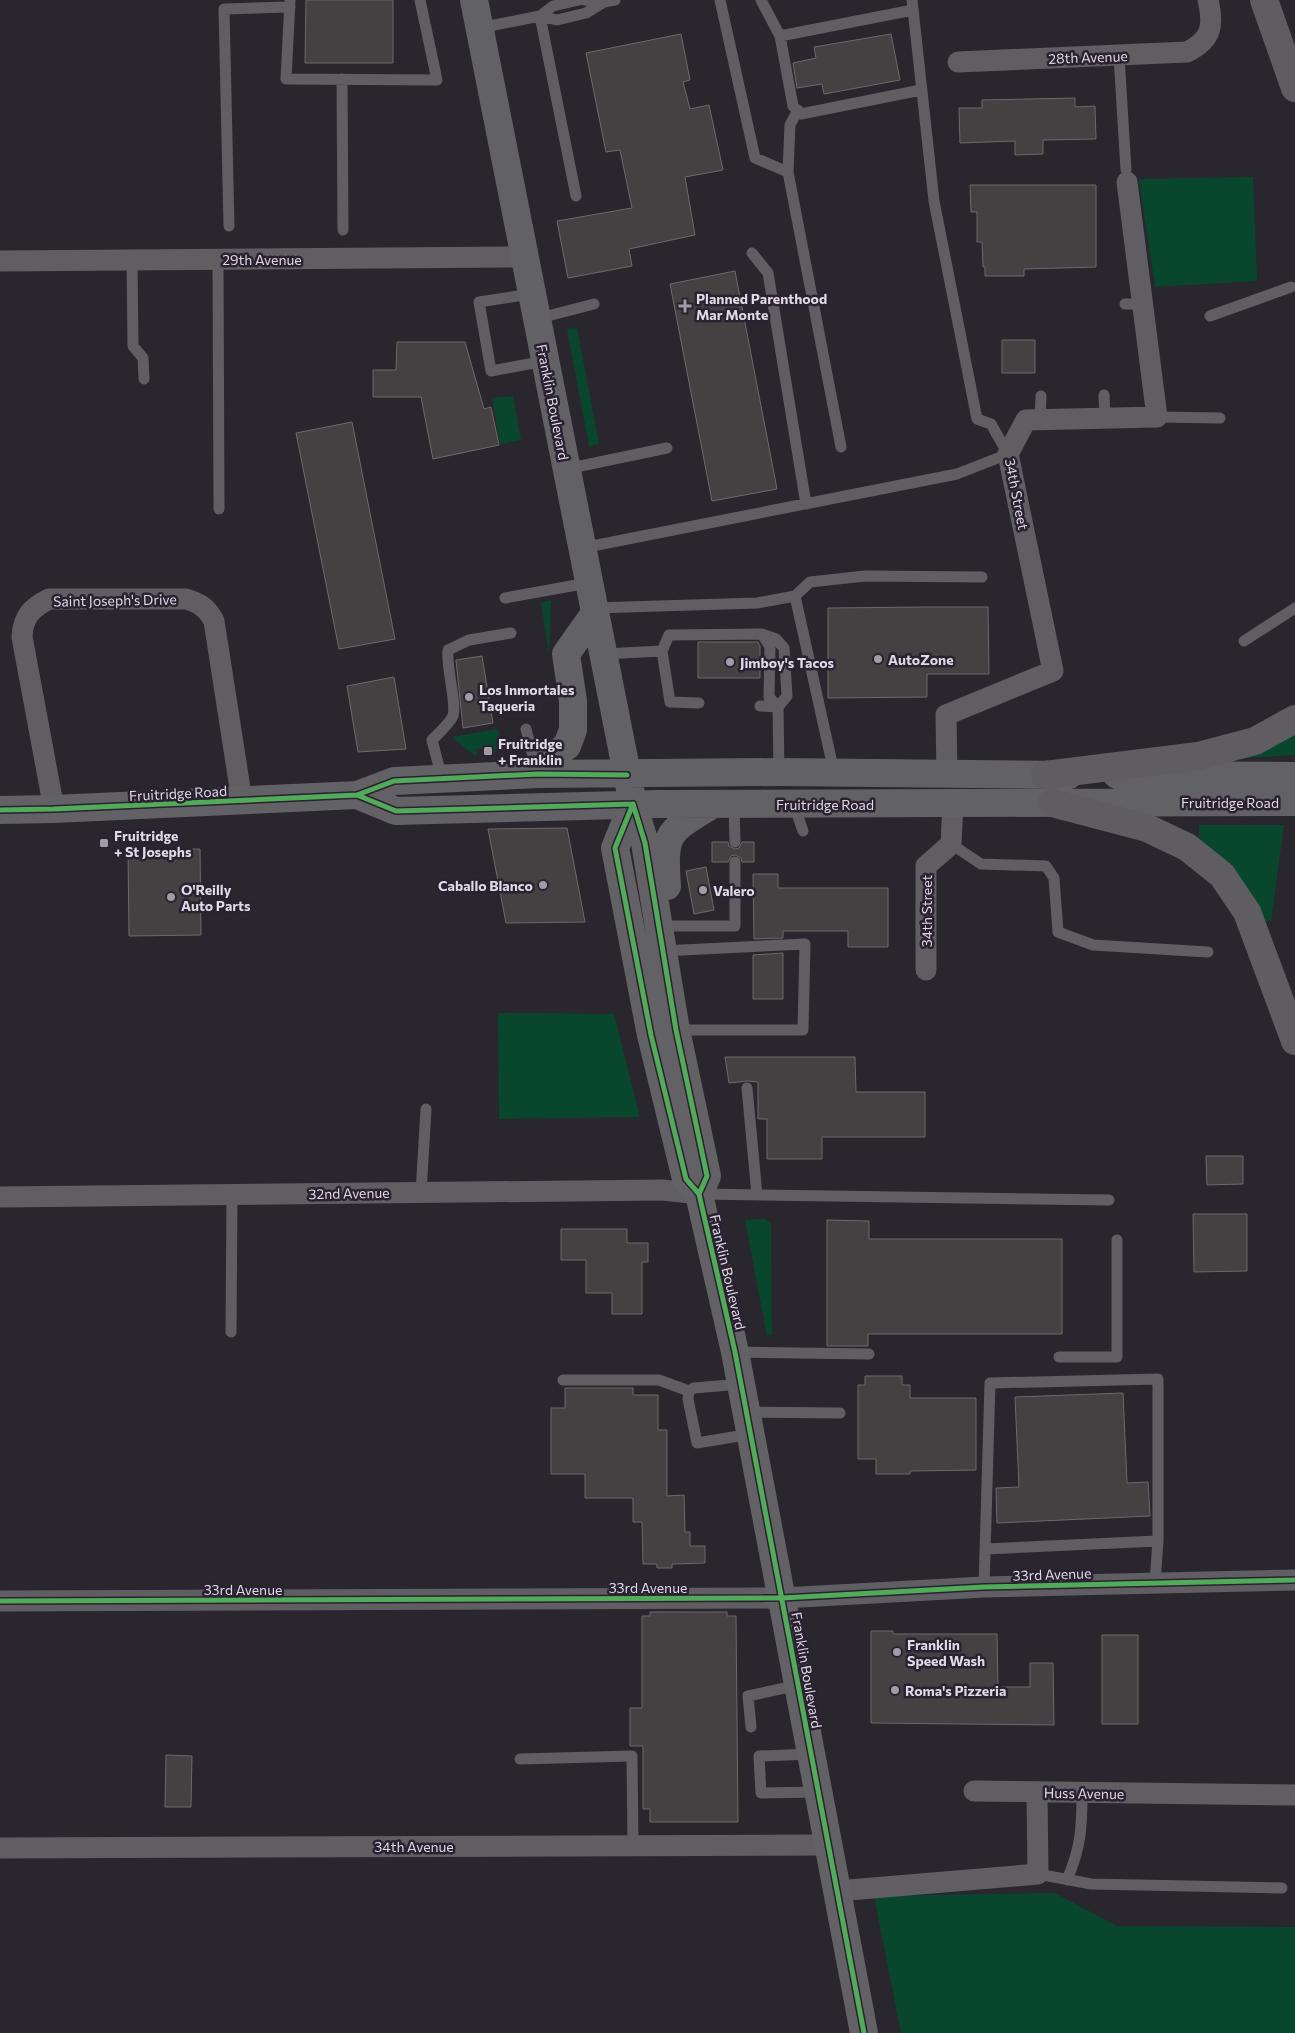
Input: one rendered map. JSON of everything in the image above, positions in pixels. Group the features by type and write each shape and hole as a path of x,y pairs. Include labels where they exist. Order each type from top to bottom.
{"highway":[{"path":"1264,0 1295,88"},
{"path":"1045,775 1198,756 1255,741 1295,719"},
{"path":"1052,803 1147,828 1187,847 1222,876 1247,912 1295,1041"}],"main road":[{"name":"Franklin Boulevard","path":"474,0 627,775 633,804 646,843 666,939 676,1030 707,1176 699,1194"},
{"path":"538,774 551,757 567,746 573,730 573,701 566,654 592,601"},
{"name":"Fruitridge Road","path":"0,810 358,795 394,781 538,774 627,775 779,772 947,775 1295,776"},
{"name":"Fruitridge Road","path":"358,795 396,811 633,804 794,805 879,808 953,803 1295,802"},
{"name":"Franklin Boulevard","path":"633,804 615,848 655,1054 686,1179 699,1194 735,1352 864,2033"},
{"path":"666,939 665,853 669,837 676,827 724,804"}],"street":[{"name":"28th Avenue","path":"958,62 1187,52 1199,47 1209,34 1211,21 1208,0"},
{"path":"1126,176 1134,304 1157,418"},
{"name":"29th Avenue","path":"0,261 524,257"},
{"name":"34th Street","path":"947,775 946,715 1053,671 1008,454 1026,420 1157,418"},
{"name":"Saint Joseph's Drive","path":"54,809 22,637 26,617 34,606 49,600 186,599 198,602 208,610 214,621 242,801"},
{"path":"950,844 953,803"},
{"name":"34th Street","path":"926,970 926,866 950,844"},
{"name":"32nd Avenue","path":"0,1197 663,1190 699,1194"},
{"name":"33rd Avenue","path":"0,1601 782,1598 984,1587 1295,1580"},
{"path":"974,1791 1037,1792"},
{"name":"Huss Avenue","path":"1038,1874 1037,1792 1295,1795"},
{"name":"34th Avenue","path":"0,1848 828,1845"},
{"path":"837,1891 1038,1874"}],"lane":[{"path":"229,226 224,9 290,3 286,79 437,80 420,0"},
{"path":"540,16 553,6 579,0"},
{"path":"585,0 609,1"},
{"path":"720,0 755,158 788,172"},
{"path":"761,0 780,36 795,108 790,125 788,172 841,447"},
{"path":"479,28 540,16 557,20 586,13 609,1"},
{"path":"582,548 957,474 1008,454 991,424 977,419 934,201 912,5 780,36"},
{"path":"540,16 576,196"},
{"path":"1119,56 1126,176"},
{"path":"342,80 343,230"},
{"path":"795,108 801,114 921,90"},
{"path":"752,253 768,273 806,504"},
{"path":"132,260 133,346 143,358 144,379"},
{"path":"218,260 219,509"},
{"path":"1210,316 1291,287"},
{"path":"545,361 491,371 479,302 534,307 594,304"},
{"path":"1104,395 1105,418"},
{"path":"1040,420 1041,396"},
{"path":"1157,418 1220,418"},
{"path":"566,469 667,448"},
{"path":"505,598 757,603 795,596 810,582 865,576 982,577"},
{"path":"795,596 834,773"},
{"path":"1244,641 1295,608"},
{"path":"442,779 432,740 452,716 453,702 446,663 448,650 469,640 510,632"},
{"path":"762,634 770,647 769,697 778,707"},
{"path":"699,703 670,702 662,652 669,635 762,634 776,639 784,648 787,696 778,707 779,772"},
{"path":"603,654 662,652"},
{"path":"760,706 778,707"},
{"path":"526,729 538,774"},
{"path":"724,804 735,842"},
{"path":"794,805 803,831"},
{"path":"950,844 981,864 1046,866 1054,878 1058,932 1093,946 1208,952"},
{"path":"666,939 736,926 735,862"},
{"path":"666,939 805,944 802,1030 676,1030"},
{"path":"747,1088 757,1195"},
{"path":"421,1193 426,1109"},
{"path":"699,1194 1109,1200"},
{"path":"231,1332 232,1195"},
{"path":"1059,1357 1117,1357 1118,1240"},
{"path":"735,1352 869,1354"},
{"path":"984,1587 990,1383 1158,1379 1158,1541 1155,1582"},
{"path":"563,1380 659,1380 689,1391"},
{"path":"689,1391 694,1388 740,1384"},
{"path":"689,1391 688,1399 697,1443 749,1423 840,1413"},
{"path":"986,1549 1158,1541"},
{"path":"751,1727 748,1696 798,1685"},
{"path":"811,1754 759,1756 761,1793 817,1792"},
{"path":"520,1759 632,1756 633,1846"},
{"path":"1067,1880 1077,1855 1081,1836 1082,1792"},
{"path":"1038,1874 1090,1884 1282,1888"}],"green space":[{"path":"1253,177 1257,281 1155,287 1139,179"},
{"path":"577,328 599,444 589,446 567,329"},
{"path":"513,396 521,440 500,444 492,398"},
{"path":"551,600 549,655 541,602"},
{"path":"1295,728 1295,755 1229,759"},
{"path":"498,729 501,750 493,752 492,747 476,749 477,755 474,755 452,737"},
{"path":"1199,825 1284,825 1271,921 1262,921 1199,840"},
{"path":"498,1013 614,1014 640,1117 499,1119"},
{"path":"765,1219 771,1224 772,1335 767,1336 745,1220"},
{"path":"1055,1893 1117,1926 1295,1927 1295,2033 901,2033 874,1896"}],"building":[{"path":"306,0 393,0 393,63 305,63"},
{"path":"681,34 690,80 683,82 690,109 709,105 723,170 685,177 695,235 629,249 632,266 568,278 557,221 632,208 620,150 606,152 586,53"},
{"path":"891,34 900,80 824,94 822,84 797,88 793,63 816,58 814,47"},
{"path":"1075,98 1075,107 1095,106 1096,139 1043,140 1043,154 1015,155 1015,141 960,143 959,108 982,108 982,100"},
{"path":"970,185 1096,185 1096,267 1024,269 1024,276 985,276 982,242 977,242 977,212 971,212"},
{"path":"735,271 777,489 712,501 670,284"},
{"path":"1002,340 1035,340 1035,373 1002,373"},
{"path":"397,342 465,342 484,409 491,407 499,445 433,459 421,397 373,397 373,370 396,370"},
{"path":"352,422 395,639 339,649 296,433"},
{"path":"988,607 989,674 927,674 927,697 828,698 828,608"},
{"path":"698,642 758,642 760,646 760,678 698,678"},
{"path":"482,656 493,723 463,728 456,660"},
{"path":"394,677 406,749 358,752 347,686"},
{"path":"567,828 585,922 506,923 488,829"},
{"path":"712,842 728,842 729,846 735,849 739,848 742,842 754,842 754,862 742,862 741,858 735,855 731,856 728,862 712,862"},
{"path":"200,849 201,935 129,936 128,850"},
{"path":"706,867 714,910 694,914 686,871"},
{"path":"753,874 778,874 778,888 888,888 888,947 848,947 848,931 783,931 783,938 754,939"},
{"path":"783,953 783,999 753,999 753,955"},
{"path":"725,1057 855,1057 856,1092 925,1092 925,1137 822,1137 822,1159 767,1159 767,1119 758,1119 758,1082 729,1083"},
{"path":"1206,1156 1243,1156 1243,1184 1207,1185"},
{"path":"1193,1214 1247,1214 1247,1271 1194,1272"},
{"path":"827,1220 869,1221 869,1239 1062,1239 1062,1334 868,1334 868,1346 827,1346"},
{"path":"561,1229 627,1229 627,1243 648,1243 648,1262 642,1262 642,1314 612,1314 612,1293 586,1293 586,1260 561,1260"},
{"path":"865,1376 902,1376 902,1385 910,1385 910,1398 976,1398 976,1470 910,1471 910,1474 876,1474 876,1459 858,1459 858,1385 865,1385"},
{"path":"565,1388 633,1388 633,1395 658,1395 658,1430 667,1430 667,1496 684,1495 685,1532 690,1532 690,1546 705,1546 705,1563 672,1564 672,1568 657,1568 657,1564 643,1564 642,1522 633,1522 633,1498 585,1498 585,1474 551,1474 551,1408 565,1408"},
{"path":"1123,1393 1127,1483 1148,1482 1150,1516 997,1523 996,1488 1019,1487 1015,1397"},
{"path":"650,1612 727,1612 727,1616 736,1616 738,1822 650,1822 650,1809 643,1809 643,1746 630,1746 630,1708 642,1708 642,1616 650,1616"},
{"path":"871,1631 893,1631 893,1634 997,1634 998,1687 1030,1687 1030,1663 1053,1663 1054,1725 871,1723"},
{"path":"1102,1635 1138,1635 1138,1724 1102,1724"},
{"path":"166,1755 192,1756 191,1807 165,1807"}],"cycle path":[{"path":"0,810 357,795 394,781 538,774 627,775"},
{"path":"357,795 396,811 633,804"},
{"path":"633,804 615,848 651,1035 686,1179 699,1194 735,1352 864,2033"},
{"path":"633,804 645,843 676,1030 707,1176 699,1194"},
{"path":"0,1601 782,1598 984,1587 1295,1580"}],"place":[{"name":"Planned Parenthood Mar Monte","path":"685,306"},
{"name":"AutoZone","path":"878,659"},
{"name":"Jimboy's Tacos","path":"730,662"},
{"name":"Los Inmortales Taqueria","path":"469,697"},
{"name":"Fruitridge + Franklin","path":"488,751"},
{"name":"Fruitridge + St Josephs","path":"104,843"},
{"name":"Caballo Blanco","path":"543,885"},
{"name":"Valero","path":"703,890"},
{"name":"O'Reilly Auto Parts","path":"171,897"},
{"name":"Franklin Speed Wash","path":"897,1652"},
{"name":"Roma's Pizzeria","path":"895,1690"}]}
